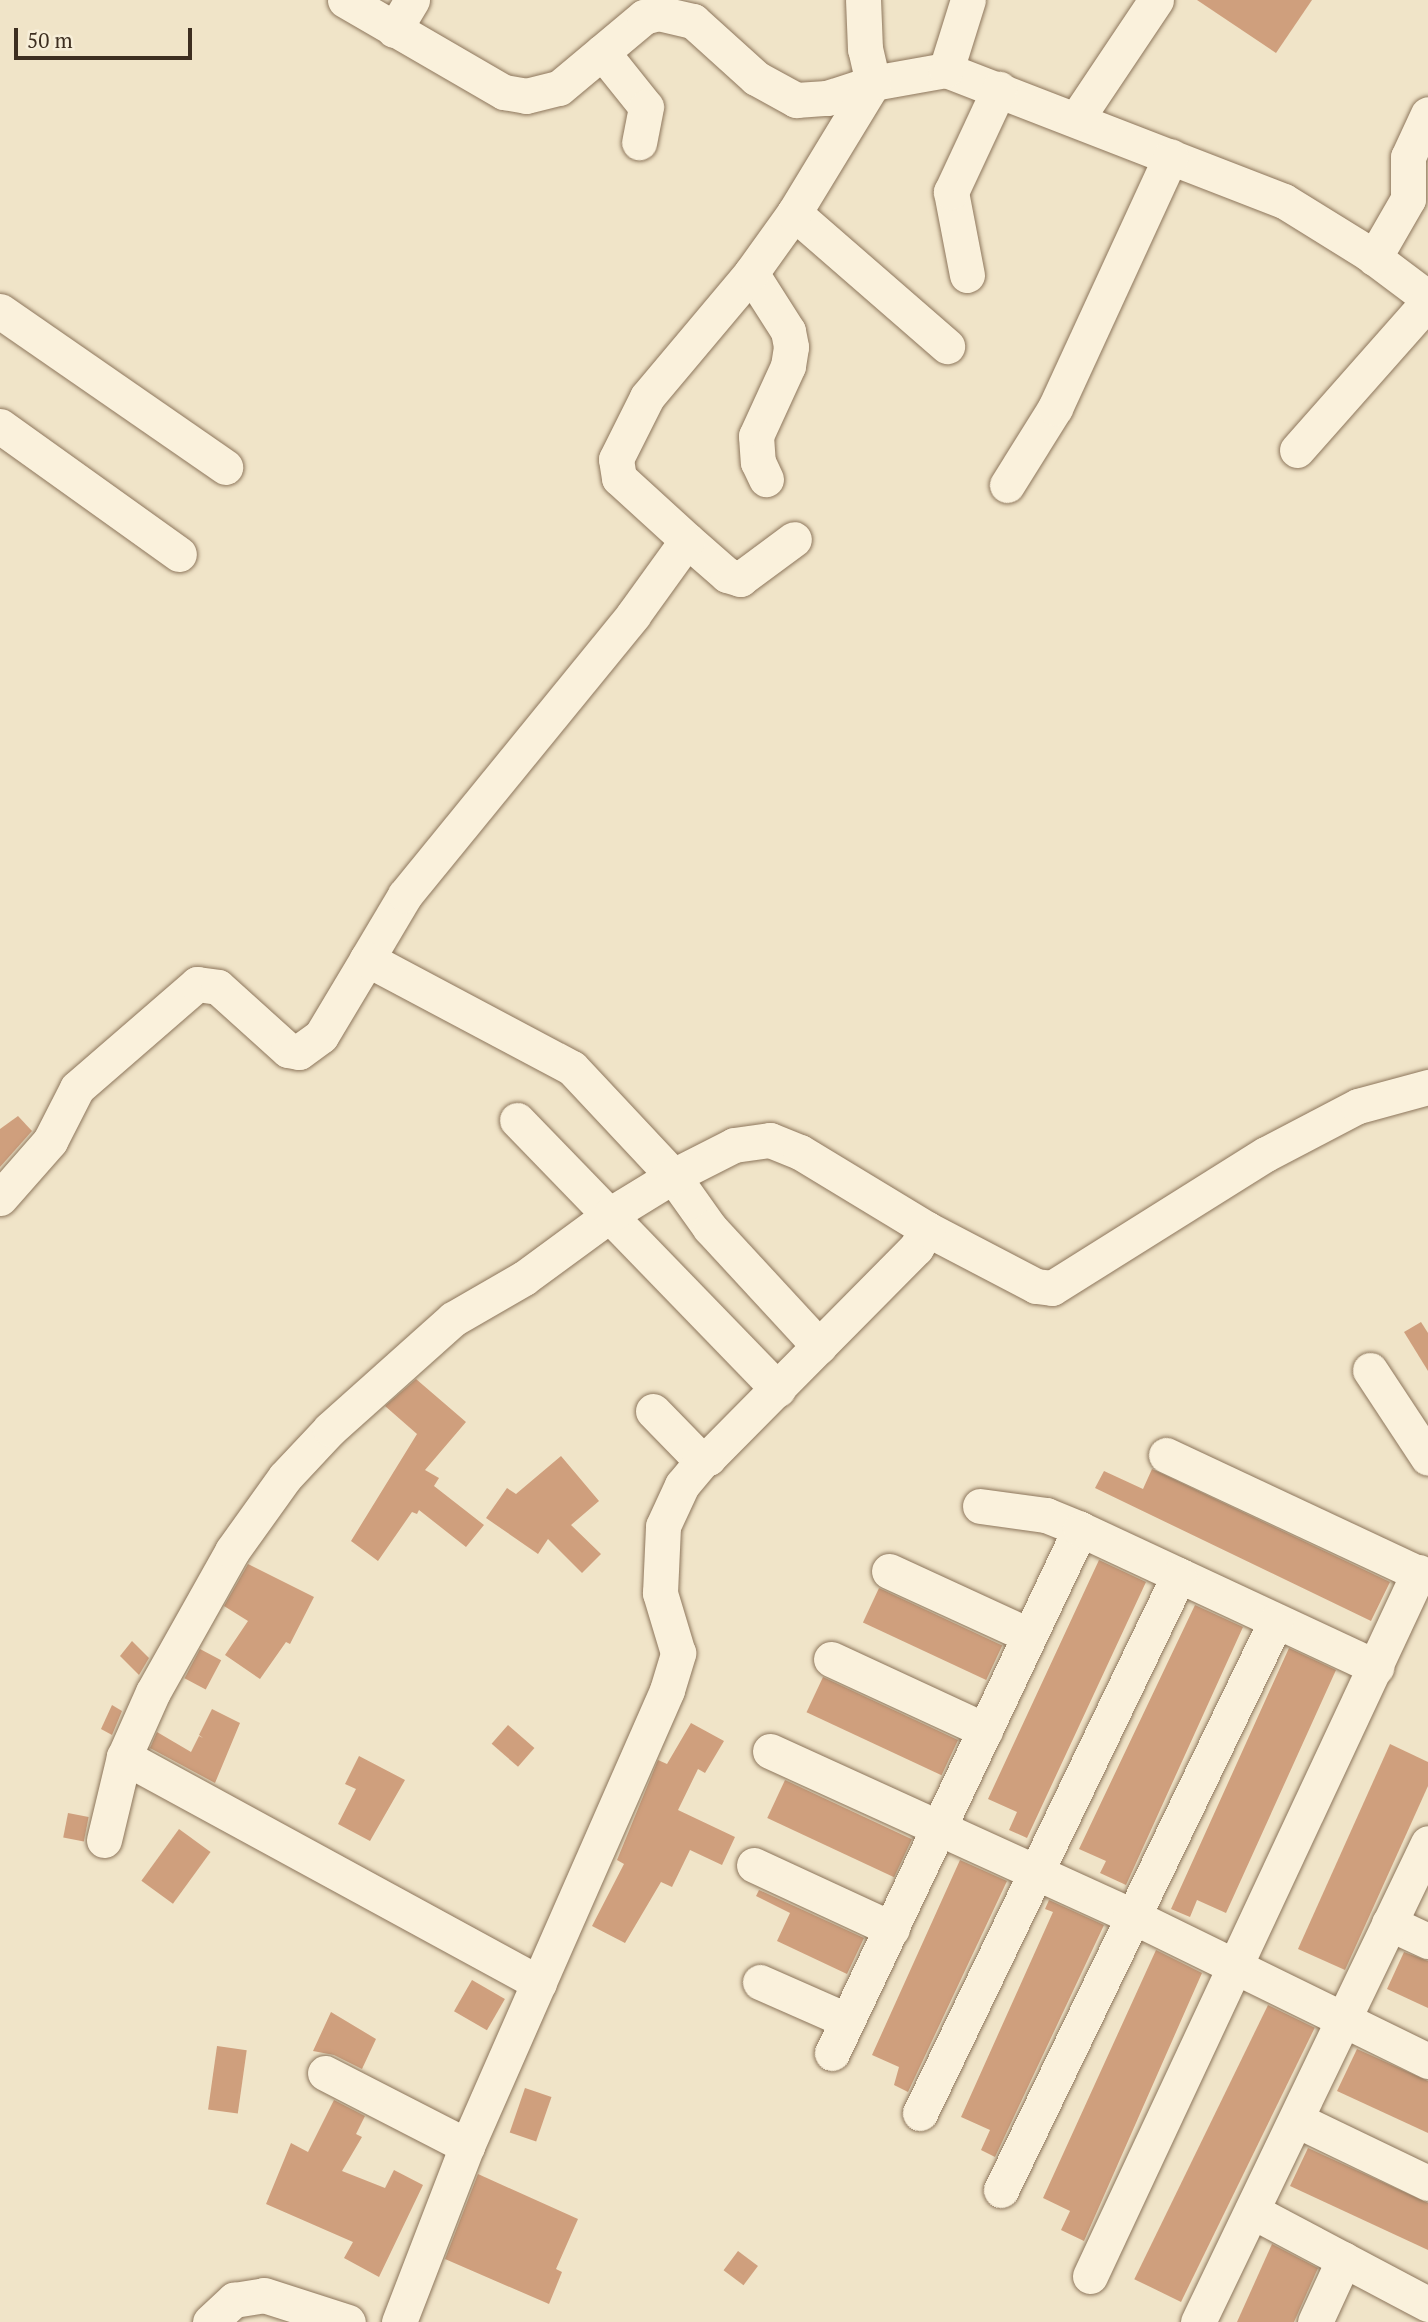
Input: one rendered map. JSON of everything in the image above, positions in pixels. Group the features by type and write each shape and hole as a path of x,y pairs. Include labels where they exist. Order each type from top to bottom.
{"street":[{"path":"345,0 504,92 526,96 559,88 644,17 673,14 703,27 756,78 782,96 810,100 873,83 946,70 1077,118 1284,201 1374,257 1428,300 1297,450"},
{"path":"394,30 412,0"},
{"path":"794,539 740,579 727,575 619,478 616,459 664,374 751,273 793,214 873,83 865,49 863,0"},
{"path":"946,70 968,0"},
{"path":"1077,118 1156,0"},
{"path":"602,52 646,107 639,142"},
{"path":"967,275 950,198 999,89"},
{"path":"1374,257 1408,200 1408,158 1428,114"},
{"path":"1007,485 1030,455 1055,408 1171,156"},
{"path":"793,214 947,346"},
{"path":"751,273 788,331 791,347 788,366 756,436 758,462 766,479"},
{"path":"0,311 225,467"},
{"path":"0,426 179,554"},
{"path":"0,1198 50,1141 77,1088 197,984 218,987 288,1050 299,1052 321,1036 405,895 625,626 687,540"},
{"path":"367,959 572,1068 673,1176 710,1228 819,1346"},
{"path":"104,1840 124,1758 153,1692 225,1563 285,1476 330,1429 453,1319 542,1265 611,1214 673,1176 734,1145 770,1140 800,1152 928,1229 1035,1286 1052,1288 1266,1154 1358,1106 1428,1087"},
{"path":"517,1120 778,1389"},
{"path":"399,2322 467,2146 677,1659 677,1644 660,1593 660,1546 663,1526 682,1485 705,1458 718,1451 916,1248 928,1229"},
{"path":"1370,1370 1428,1458"},
{"path":"653,1411 695,1454 705,1458"},
{"path":"1090,2276 1238,1969 1376,1667 1424,1575 1166,1455"},
{"path":"980,1506 1046,1515 1376,1667"},
{"path":"832,2053 1080,1529"},
{"path":"889,1572 1028,1635"},
{"path":"920,2113 1179,1575"},
{"path":"1000,2190 1130,1915 1276,1621"},
{"path":"831,1659 985,1730"},
{"path":"770,1751 1130,1915 1428,2061"},
{"path":"124,1758 539,1983"},
{"path":"1198,2322 1428,1843"},
{"path":"754,1865 892,1929"},
{"path":"1389,1923 1428,1941"},
{"path":"760,1982 846,2020"},
{"path":"325,2073 467,2146"},
{"path":"1297,2120 1428,2183"},
{"path":"1252,2211 1428,2304"},
{"path":"1315,2322 1344,2259"},
{"path":"210,2322 234,2301 264,2295 348,2322"}],"building":[{"path":"1197,0 1312,0 1276,53"},
{"path":"18,1116 32,1131 0,1167 0,1129"},
{"path":"1421,1322 1428,1333 1428,1371 1404,1332"},
{"path":"416,1379 466,1422 425,1470 439,1478 434,1486 484,1525 466,1547 419,1510 417,1514 412,1512 378,1561 351,1541 417,1434 385,1406"},
{"path":"561,1456 599,1501 571,1525 601,1554 582,1573 548,1539 538,1554 486,1518 507,1488 516,1494"},
{"path":"1152,1469 1390,1582 1371,1621 1095,1488 1104,1471 1143,1489"},
{"path":"1099,1560 1146,1582 1027,1838 1009,1830 1017,1812 988,1799"},
{"path":"248,1564 314,1597 290,1644 286,1642 260,1679 225,1655 248,1621 224,1606"},
{"path":"879,1588 1002,1645 986,1680 863,1622"},
{"path":"1195,1605 1243,1627 1126,1885 1100,1873 1106,1861 1079,1849"},
{"path":"132,1641 149,1658 139,1675 120,1656"},
{"path":"1289,1648 1336,1670 1226,1913 1197,1900 1190,1917 1171,1909"},
{"path":"200,1649 221,1660 206,1689 185,1678"},
{"path":"823,1677 958,1740 942,1775 807,1712"},
{"path":"112,1705 122,1711 112,1735 101,1729"},
{"path":"212,1709 240,1723 215,1783 150,1748 157,1732 191,1752 199,1736 203,1738 199,1735"},
{"path":"691,1723 724,1741 705,1773 698,1769 678,1810 735,1837 722,1865 690,1850 672,1887 661,1882 625,1943 592,1926 624,1864 617,1860 658,1760 667,1764"},
{"path":"508,1725 534,1748 518,1767 492,1744"},
{"path":"1390,1744 1428,1762 1428,1786 1345,1970 1298,1949"},
{"path":"359,1756 405,1780 370,1841 338,1824 356,1789 345,1784"},
{"path":"785,1780 912,1839 894,1877 767,1818"},
{"path":"68,1813 89,1817 84,1842 63,1838"},
{"path":"179,1829 211,1852 173,1904 141,1881"},
{"path":"960,1860 1007,1881 908,2092 894,2085 899,2067 872,2055"},
{"path":"759,1890 864,1938 847,1974 777,1941 790,1913 756,1896"},
{"path":"1049,1900 1104,1925 995,2157 981,2150 990,2130 961,2117 1053,1912 1045,1909"},
{"path":"1156,1950 1202,1973 1084,2241 1061,2230 1070,2211 1043,2198"},
{"path":"1404,1952 1428,1961 1428,2008 1387,1989"},
{"path":"472,1980 505,1999 487,2030 454,2011"},
{"path":"1268,2005 1315,2028 1181,2302 1134,2279"},
{"path":"331,2012 376,2039 362,2069 334,2055 313,2051"},
{"path":"217,2046 247,2050 238,2114 208,2109"},
{"path":"1357,2049 1428,2081 1428,2133 1337,2091"},
{"path":"525,2088 551,2097 536,2142 510,2132"},
{"path":"334,2100 365,2116 356,2134 362,2137 342,2171 385,2188 394,2170 423,2185 379,2277 344,2258 353,2242 266,2204 291,2143 308,2152"},
{"path":"1308,2148 1428,2203 1428,2250 1290,2186"},
{"path":"478,2174 578,2219 556,2269 562,2272 549,2304 445,2259"},
{"path":"1272,2244 1318,2268 1294,2322 1237,2322"},
{"path":"738,2251 758,2266 744,2285 724,2270"}]}
